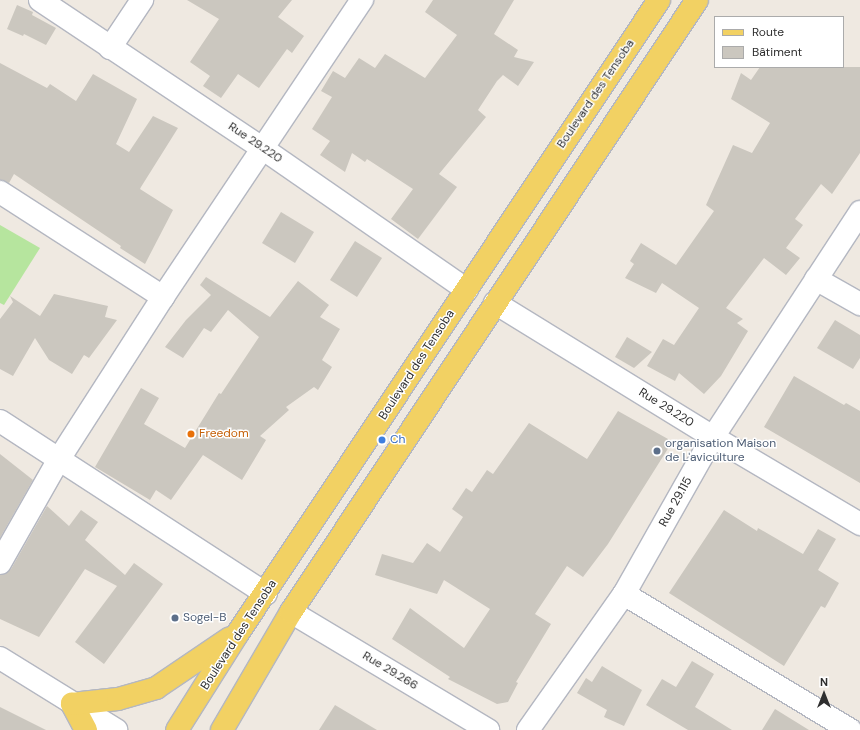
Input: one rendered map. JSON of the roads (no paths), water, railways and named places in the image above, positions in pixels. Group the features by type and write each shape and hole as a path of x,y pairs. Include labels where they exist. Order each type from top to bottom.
{"main road":[{"name":"Boulevard des Tensoba","path":"177,730 238,633 266,594 659,0"},
{"path":"222,730 291,612 440,390 495,303 697,0"},
{"path":"86,730 72,704 118,699 156,688 238,633"}],"street":[{"name":"Rue 29.220","path":"40,0 262,148 467,290"},
{"path":"110,48 142,0"},
{"path":"0,562 59,459 163,297 362,0"},
{"path":"0,192 163,297"},
{"name":"Rue 29.115","path":"528,730 624,594 713,437 860,212"},
{"path":"816,279 860,304"},
{"name":"Rue 29.220","path":"495,303 713,437 860,524"},
{"path":"0,421 266,594"},
{"path":"624,594 850,730"},
{"name":"Rue 29.266","path":"291,612 488,730"},
{"path":"0,658 116,730"}],"place":[{"name":"Freedom","path":"191,434"},
{"name":"Ch","path":"382,440"},
{"name":"organisation Maison de L'aviculture","path":"657,451"},
{"name":"Sogel-B","path":"175,618"}]}
